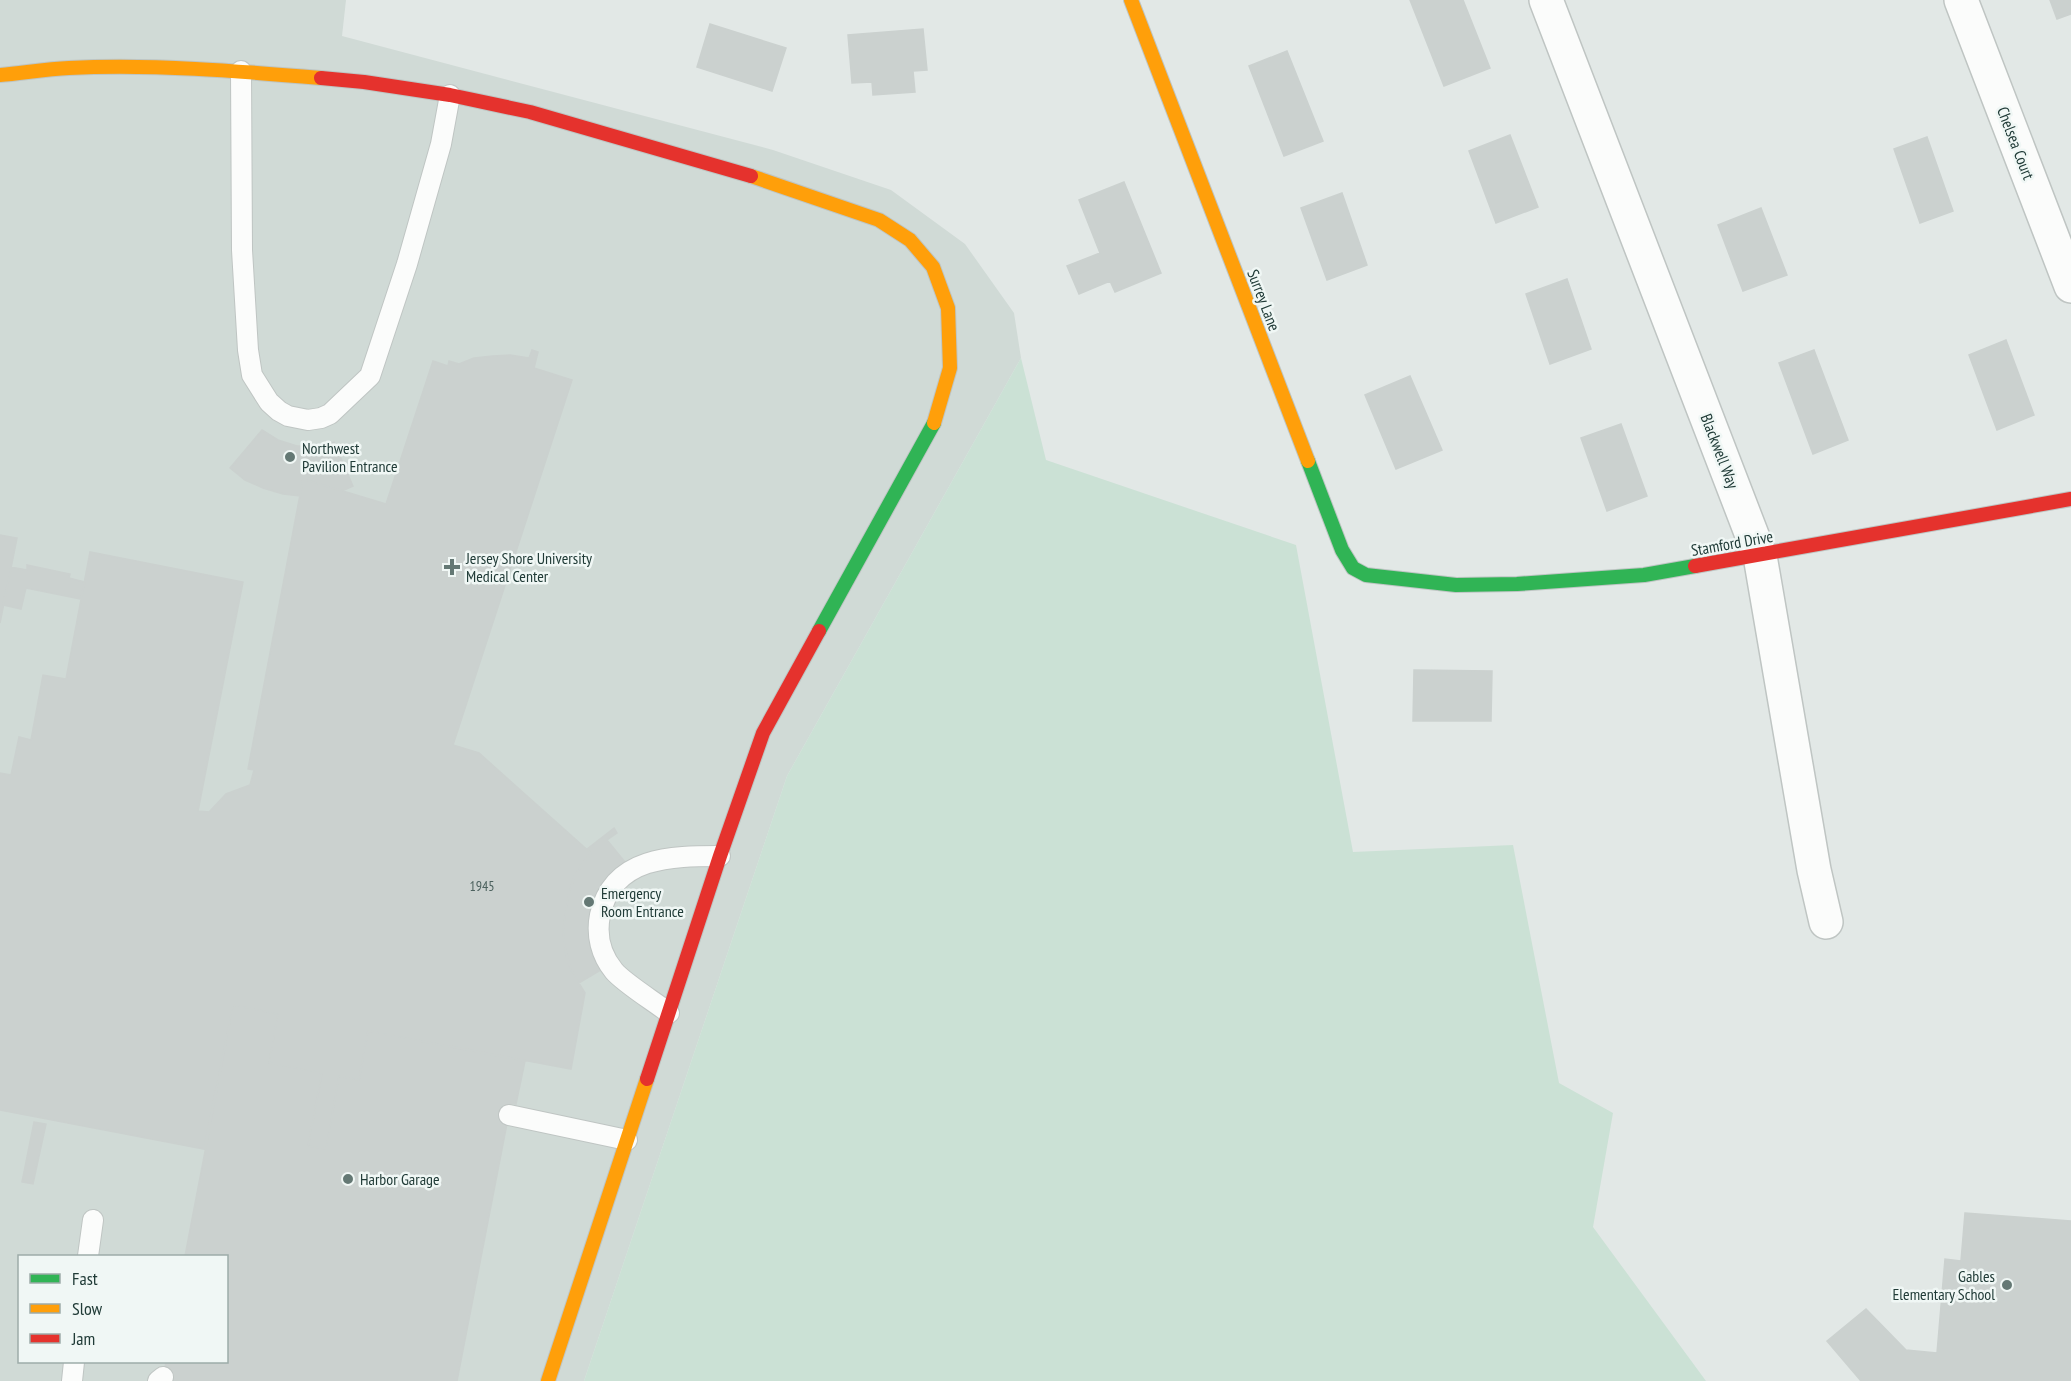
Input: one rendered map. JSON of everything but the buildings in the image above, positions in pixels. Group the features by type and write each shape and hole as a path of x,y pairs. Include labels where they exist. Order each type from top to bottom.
{"street":[{"name":"Surrey Lane","path":"1131,0 1342,550 1353,568 1366,575 1396,578"},
{"name":"Blackwell Way","path":"1546,0 1760,555 1814,870 1826,922"},
{"name":"Chelsea Court","path":"1961,0 2071,286"},
{"path":"0,75 67,68 123,67 241,71 364,82 450,95 530,112 729,168 879,220 910,240 933,267 948,308 950,368 937,417 763,733 720,856 548,1381"},
{"name":"Stamford Drive","path":"1396,578 1456,585 1517,584 1644,575 2071,499"}],"lane":[{"path":"241,71 242,250 248,350 252,375 269,402 279,411 288,416 308,420 330,414 370,376 410,253 441,144 450,95"},
{"path":"669,1013 615,973 604,955 599,938 598,923 602,905 610,888 623,875 650,861 674,856 720,856"},
{"path":"509,1115 627,1140"},
{"path":"88,1255 93,1220"},
{"path":"72,1381 74,1363"}],"shaded area":[{"name":"Jersey Shore University Medical Center","path":"0,0 346,0 342,36 773,150 891,190 965,244 1014,313 1021,358 787,776 584,1381 0,1381"}],"green space":[{"path":"1021,358 1046,460 1296,545 1353,852 1513,845 1559,1083 1613,1113 1593,1227 1706,1381 584,1381 787,776"}],"traffic: fast":[{"path":"819,631 934,423"},
{"path":"1308,461 1342,550 1353,568 1366,575 1456,585 1517,584 1644,575 1695,566"}],"traffic: slow":[{"path":"1131,0 1308,461"},
{"path":"0,75 60,69 132,67 321,78"},
{"path":"751,176 879,220 910,240 933,267 948,308 950,368 934,423"},
{"path":"548,1381 647,1079"}],"traffic: jam":[{"path":"321,78 450,95 530,112 751,176"},
{"path":"1695,566 2071,499"},
{"path":"647,1079 763,733 819,631"}],"place":[{"name":"Northwest Pavilion Entrance","path":"290,457"},
{"name":"Jersey Shore University Medical Center","path":"452,567"},
{"name":"Emergency Room Entrance","path":"589,902"},
{"name":"Harbor Garage","path":"348,1179"},
{"name":"Gables Elementary School","path":"2007,1285"}]}
